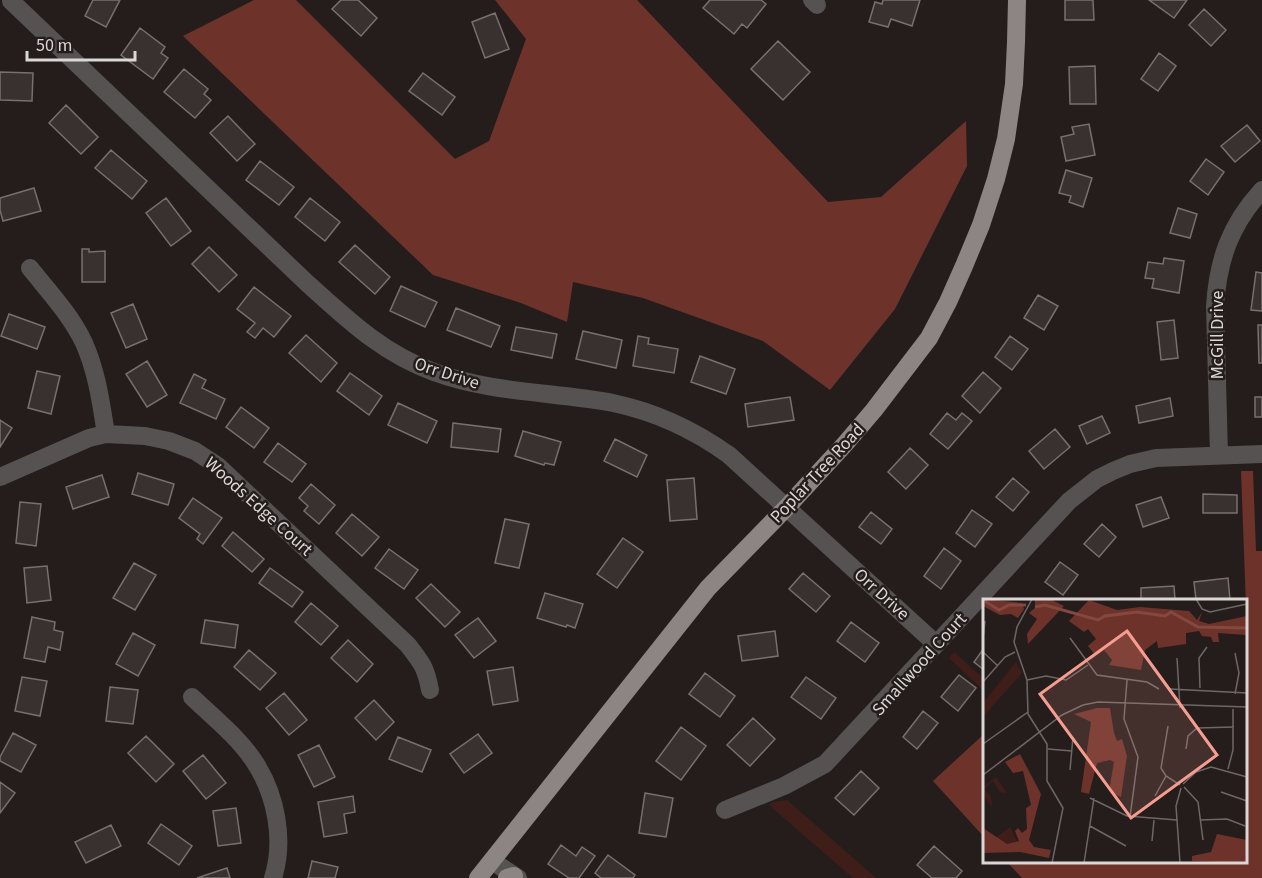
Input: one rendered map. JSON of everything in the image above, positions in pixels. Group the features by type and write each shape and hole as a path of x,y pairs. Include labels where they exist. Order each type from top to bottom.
{"main road":[{"name":"Poplar Tree Road","path":"478,878 708,588 846,444 929,338 948,302 981,225 996,179 1006,138 1014,84 1017,0"}],"street":[{"name":"Orr Drive","path":"8,4 351,324 373,341 411,363 455,379 485,386 614,404 641,410 693,432 729,455 936,644"},
{"name":"McGill Drive","path":"1219,455 1216,283 1229,238 1240,218 1262,190"},
{"path":"30,267 68,315 84,344 97,381 106,434"},
{"name":"Woods Edge Court","path":"0,477 89,438 106,434 145,435 195,451 218,466 408,645 427,672 430,690"},
{"name":"Smallwood Court","path":"725,810 784,786 825,764 1069,501 1097,479 1130,464 1156,458 1262,454"},
{"path":"192,697 242,745 263,777 275,809 277,825 278,855 273,878"},
{"path":"492,861 513,877"}],"shaded area":[{"path":"254,0 296,0 455,159 489,141 526,39 495,0 637,0 828,202 881,197 966,121 967,166 895,309 830,390 763,341 643,298 573,282 567,322 521,303 433,275 183,36"},
{"path":"1241,471 1253,471 1256,551 1262,551 1262,878 1022,878 1008,863 1247,863 1246,599"},
{"path":"954,652 983,678 983,690 949,658"},
{"path":"983,735 983,836 933,781"},
{"path":"787,800 876,878 853,878 769,805 773,802"}],"building":[{"path":"93,0 120,0 106,27 85,16"},
{"path":"341,0 358,0 377,18 361,36 332,9"},
{"path":"710,0 761,0 766,4 747,28 742,24 734,34 703,8"},
{"path":"883,0 920,0 912,26 891,19 888,27 869,22 875,2 882,4"},
{"path":"1065,0 1093,0 1094,20 1065,20"},
{"path":"1149,0 1187,0 1174,18"},
{"path":"1204,9 1226,30 1211,46 1189,25"},
{"path":"495,13 509,49 485,58 472,22"},
{"path":"140,28 165,47 161,53 168,58 153,79 121,55"},
{"path":"778,41 810,72 783,100 751,69"},
{"path":"1159,53 1176,66 1158,91 1141,79"},
{"path":"1095,66 1096,104 1070,104 1069,67"},
{"path":"184,69 208,89 204,94 211,100 195,118 164,92"},
{"path":"0,72 33,73 32,101 0,100"},
{"path":"423,73 455,97 442,115 409,91"},
{"path":"66,105 98,137 81,154 49,123"},
{"path":"228,116 255,144 237,161 210,133"},
{"path":"1089,124 1095,155 1066,161 1061,137 1074,134 1072,127"},
{"path":"1247,125 1260,141 1235,162 1221,146"},
{"path":"111,150 147,181 132,199 95,168"},
{"path":"1206,159 1224,172 1208,195 1190,181"},
{"path":"260,161 294,187 279,205 246,180"},
{"path":"1066,170 1092,178 1083,207 1069,202 1071,196 1059,193"},
{"path":"34,188 41,211 3,221 0,198"},
{"path":"166,198 191,231 171,246 146,213"},
{"path":"310,198 340,222 325,241 295,217"},
{"path":"1178,208 1197,214 1190,238 1170,233"},
{"path":"355,245 390,277 375,294 339,262"},
{"path":"209,247 237,275 219,292 192,264"},
{"path":"82,249 89,249 89,252 105,251 105,282 82,282"},
{"path":"1164,258 1184,261 1179,293 1152,288 1154,279 1145,278 1148,262 1163,264"},
{"path":"1256,272 1262,273 1262,311 1251,310"},
{"path":"401,286 437,302 425,327 390,311"},
{"path":"254,287 291,316 274,337 263,328 255,338 247,332 255,323 237,309"},
{"path":"1038,295 1058,306 1044,330 1024,318"},
{"path":"133,304 147,339 126,348 111,313"},
{"path":"456,308 500,326 491,347 447,330"},
{"path":"9,314 45,327 37,349 1,336"},
{"path":"1174,320 1178,358 1161,360 1157,322"},
{"path":"1258,325 1262,325 1262,363 1259,363"},
{"path":"516,327 557,334 552,358 511,350"},
{"path":"583,331 622,340 616,368 576,359"},
{"path":"306,335 337,363 321,382 289,353"},
{"path":"638,336 649,338 648,344 678,349 674,373 633,366"},
{"path":"1010,336 1028,349 1012,370 995,357"},
{"path":"700,356 735,369 726,394 691,382"},
{"path":"147,361 167,395 147,407 126,374"},
{"path":"37,371 60,376 51,414 28,408"},
{"path":"983,372 1001,388 980,413 962,396"},
{"path":"350,373 382,396 369,415 337,391"},
{"path":"194,374 206,380 202,388 225,399 216,419 180,403"},
{"path":"790,397 794,420 748,427 745,404"},
{"path":"1255,397 1262,397 1262,417 1255,417"},
{"path":"1170,398 1173,416 1139,423 1136,406"},
{"path":"398,403 437,421 427,443 388,425"},
{"path":"241,407 269,428 254,448 226,427"},
{"path":"947,413 956,420 962,413 972,421 948,449 930,434"},
{"path":"1102,416 1110,433 1087,444 1079,426"},
{"path":"0,420 12,428 0,447"},
{"path":"453,423 501,429 498,452 451,447"},
{"path":"1055,429 1070,447 1044,469 1029,451"},
{"path":"523,431 561,442 554,465 545,463 544,465 515,456"},
{"path":"615,439 647,455 637,477 604,461"},
{"path":"278,443 306,464 292,482 264,462"},
{"path":"910,448 928,465 906,489 888,472"},
{"path":"138,473 174,484 168,505 132,494"},
{"path":"102,475 109,497 73,509 66,487"},
{"path":"694,478 697,519 670,521 667,480"},
{"path":"1013,478 1029,492 1013,511 996,497"},
{"path":"311,484 335,505 319,524 304,511 308,506 299,498"},
{"path":"1203,494 1237,495 1237,513 1203,513"},
{"path":"1161,497 1169,518 1143,527 1136,505"},
{"path":"193,498 222,518 203,544 197,539 200,534 179,518"},
{"path":"20,502 41,504 36,546 16,543"},
{"path":"972,510 992,524 975,547 956,533"},
{"path":"871,512 892,529 881,544 859,527"},
{"path":"352,514 379,537 362,556 336,533"},
{"path":"505,519 529,524 519,568 495,563"},
{"path":"1102,524 1116,537 1099,557 1084,544"},
{"path":"233,532 264,559 252,572 222,546"},
{"path":"623,538 643,552 617,588 597,574"},
{"path":"944,548 961,561 941,589 924,576"},
{"path":"389,549 418,570 404,589 375,568"},
{"path":"1060,562 1078,575 1063,595 1045,582"},
{"path":"134,563 156,575 135,610 113,598"},
{"path":"47,566 51,600 27,603 24,568"},
{"path":"270,568 303,592 292,607 259,583"},
{"path":"803,573 830,596 816,612 789,589"},
{"path":"1228,578 1230,599 1196,599 1194,582"},
{"path":"431,584 460,612 445,627 416,598"},
{"path":"1174,586 1175,599 1141,599 1141,588"},
{"path":"545,593 583,604 575,628 537,618"},
{"path":"311,603 338,626 321,645 295,622"},
{"path":"32,617 55,622 54,630 63,632 60,650 48,647 45,662 24,658"},
{"path":"478,618 496,641 474,658 455,635"},
{"path":"205,620 238,625 235,648 201,643"},
{"path":"851,622 879,643 865,662 837,641"},
{"path":"775,631 778,656 742,661 738,636"},
{"path":"133,633 155,645 138,676 116,664"},
{"path":"348,640 373,664 357,682 331,658"},
{"path":"983,649 983,669 974,662"},
{"path":"249,650 276,673 260,690 234,667"},
{"path":"513,667 518,701 493,705 487,671"},
{"path":"705,673 735,696 720,717 689,694"},
{"path":"959,675 976,688 958,711 941,697"},
{"path":"22,677 47,681 40,716 15,711"},
{"path":"806,677 836,698 821,719 791,697"},
{"path":"110,687 138,690 133,724 106,721"},
{"path":"284,693 307,720 289,735 266,708"},
{"path":"374,700 394,722 376,740 355,718"},
{"path":"923,711 938,723 917,749 903,737"},
{"path":"753,718 775,739 750,766 727,745"},
{"path":"681,727 706,746 681,780 656,761"},
{"path":"13,733 36,745 21,772 0,761"},
{"path":"478,734 492,753 464,773 450,754"},
{"path":"146,736 174,764 156,782 128,753"},
{"path":"398,737 431,750 422,772 389,759"},
{"path":"319,745 335,777 314,787 298,755"},
{"path":"203,755 226,783 206,799 183,771"},
{"path":"861,771 879,788 854,815 835,798"},
{"path":"0,782 15,793 0,813"},
{"path":"645,793 673,798 666,837 639,833"},
{"path":"353,796 355,812 344,814 347,833 324,837 318,802"},
{"path":"236,808 241,843 218,846 213,811"},
{"path":"161,824 192,846 179,865 148,843"},
{"path":"111,825 121,846 86,863 75,842"},
{"path":"561,845 576,856 582,847 595,856 579,878 569,878 548,864"},
{"path":"934,846 962,871 956,878 932,878 917,865"},
{"path":"608,855 635,875 633,878 601,878 595,873"},
{"path":"312,861 338,867 335,878 308,878"},
{"path":"227,868 230,878 197,878"}]}
